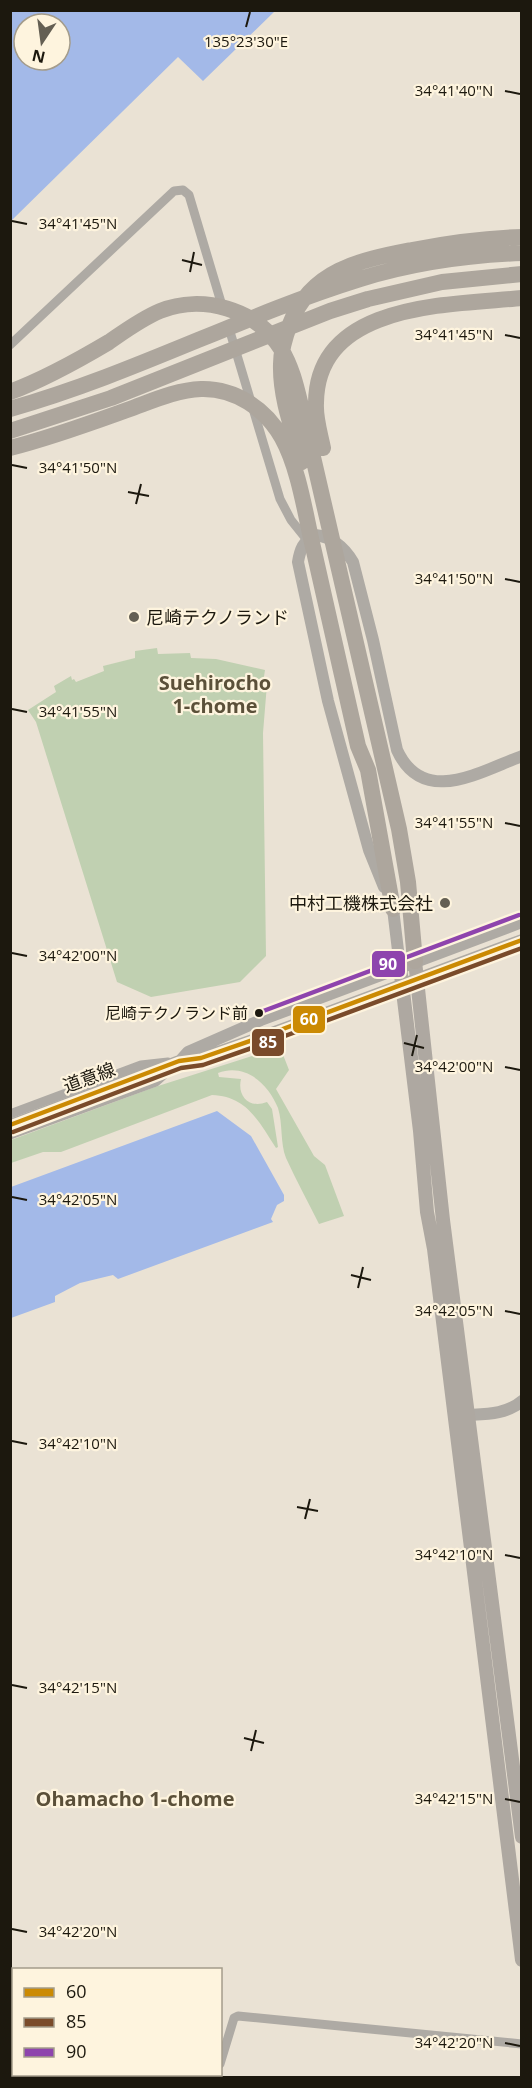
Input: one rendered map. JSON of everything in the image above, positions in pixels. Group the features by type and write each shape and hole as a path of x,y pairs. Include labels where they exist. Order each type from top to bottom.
{"highway":[{"path":"369,744 308,484 283,393 281,362 287,333 298,305 309,292 326,278 346,267 435,246 472,240 522,237"},
{"path":"10,409 105,379 286,305 363,278 439,262 522,253"},
{"path":"10,431 111,398 330,311 368,299 442,282 522,274"},
{"path":"393,909 368,770 369,744 335,504 316,412 320,378 329,357 346,338 383,317 449,306 522,298"},
{"path":"10,392 65,368 146,318 172,306 187,304 218,306 248,317 262,327 280,347 292,373 353,630"},
{"path":"10,448 190,390 208,389 226,392 255,407 269,421 282,439 293,467 369,744 399,829 408,882 407,964"}],"main road":[{"path":"407,964 417,979 443,1220 522,1837"},
{"path":"407,964 402,984 420,1131 427,1212 434,1250 522,1960"}],"street":[{"path":"10,345 174,191 183,190 189,195 280,499 284,510 307,540"},
{"path":"407,964 393,909 369,850 328,701 298,562 299,552 307,540 315,535 328,538 347,552 353,562 397,750 410,771 420,778 446,783 522,756"},
{"name":"道意線","path":"179,1061 188,1052 261,1020 522,922"},
{"name":"道意線","path":"10,1125 179,1061 201,1058 522,940"},
{"path":"10,1114 141,1065 179,1061"},
{"path":"10,1135 156,1082 179,1061"},
{"path":"469,1415 498,1413 522,1401"},
{"path":"222,2057 234,2018 238,2016 522,2044"}],"green space":[{"path":"157,648 158,654 190,653 191,658 216,659 265,670 263,683 267,684 263,733 266,956 240,982 151,997 117,982 36,722 28,710 56,692 54,686 71,676 76,682 104,671 103,666 135,658 135,651"},
{"path":"280,1047 289,1070 276,1089 314,1156 325,1165 344,1216 319,1224 286,1158 280,1114 274,1099 262,1083 246,1073 237,1071 218,1073 219,1077 241,1079 241,1091 246,1100 255,1104 267,1102 272,1109 278,1147 276,1148 258,1120 243,1105 224,1096 212,1095 61,1152 43,1152 11,1163 11,1140 155,1087"}],"water":[{"path":"11,10 275,10 203,81 178,57 11,221"},
{"path":"217,1111 251,1136 284,1195 284,1201 277,1205 271,1219 273,1222 118,1279 113,1275 80,1283 55,1296 55,1302 11,1318 11,1187"}],"transit line":[{"name":"90","path":"258,1013 519,915"},
{"name":"60","path":"10,1125 179,1061 201,1058 264,1036 522,940"},
{"name":"85","path":"13,1132 181,1068 203,1065 266,1043 522,948"}],"place":[{"name":"尼崎テクノランド","path":"134,617"},
{"name":"中村工機株式会社","path":"445,903"},
{"name":"尼崎テクノランド前","path":"259,1013"}],"district":[{"name":"Suehirocho 1-chome","path":"215,694"},
{"name":"Ohamacho 1-chome","path":"135,1798"}]}
